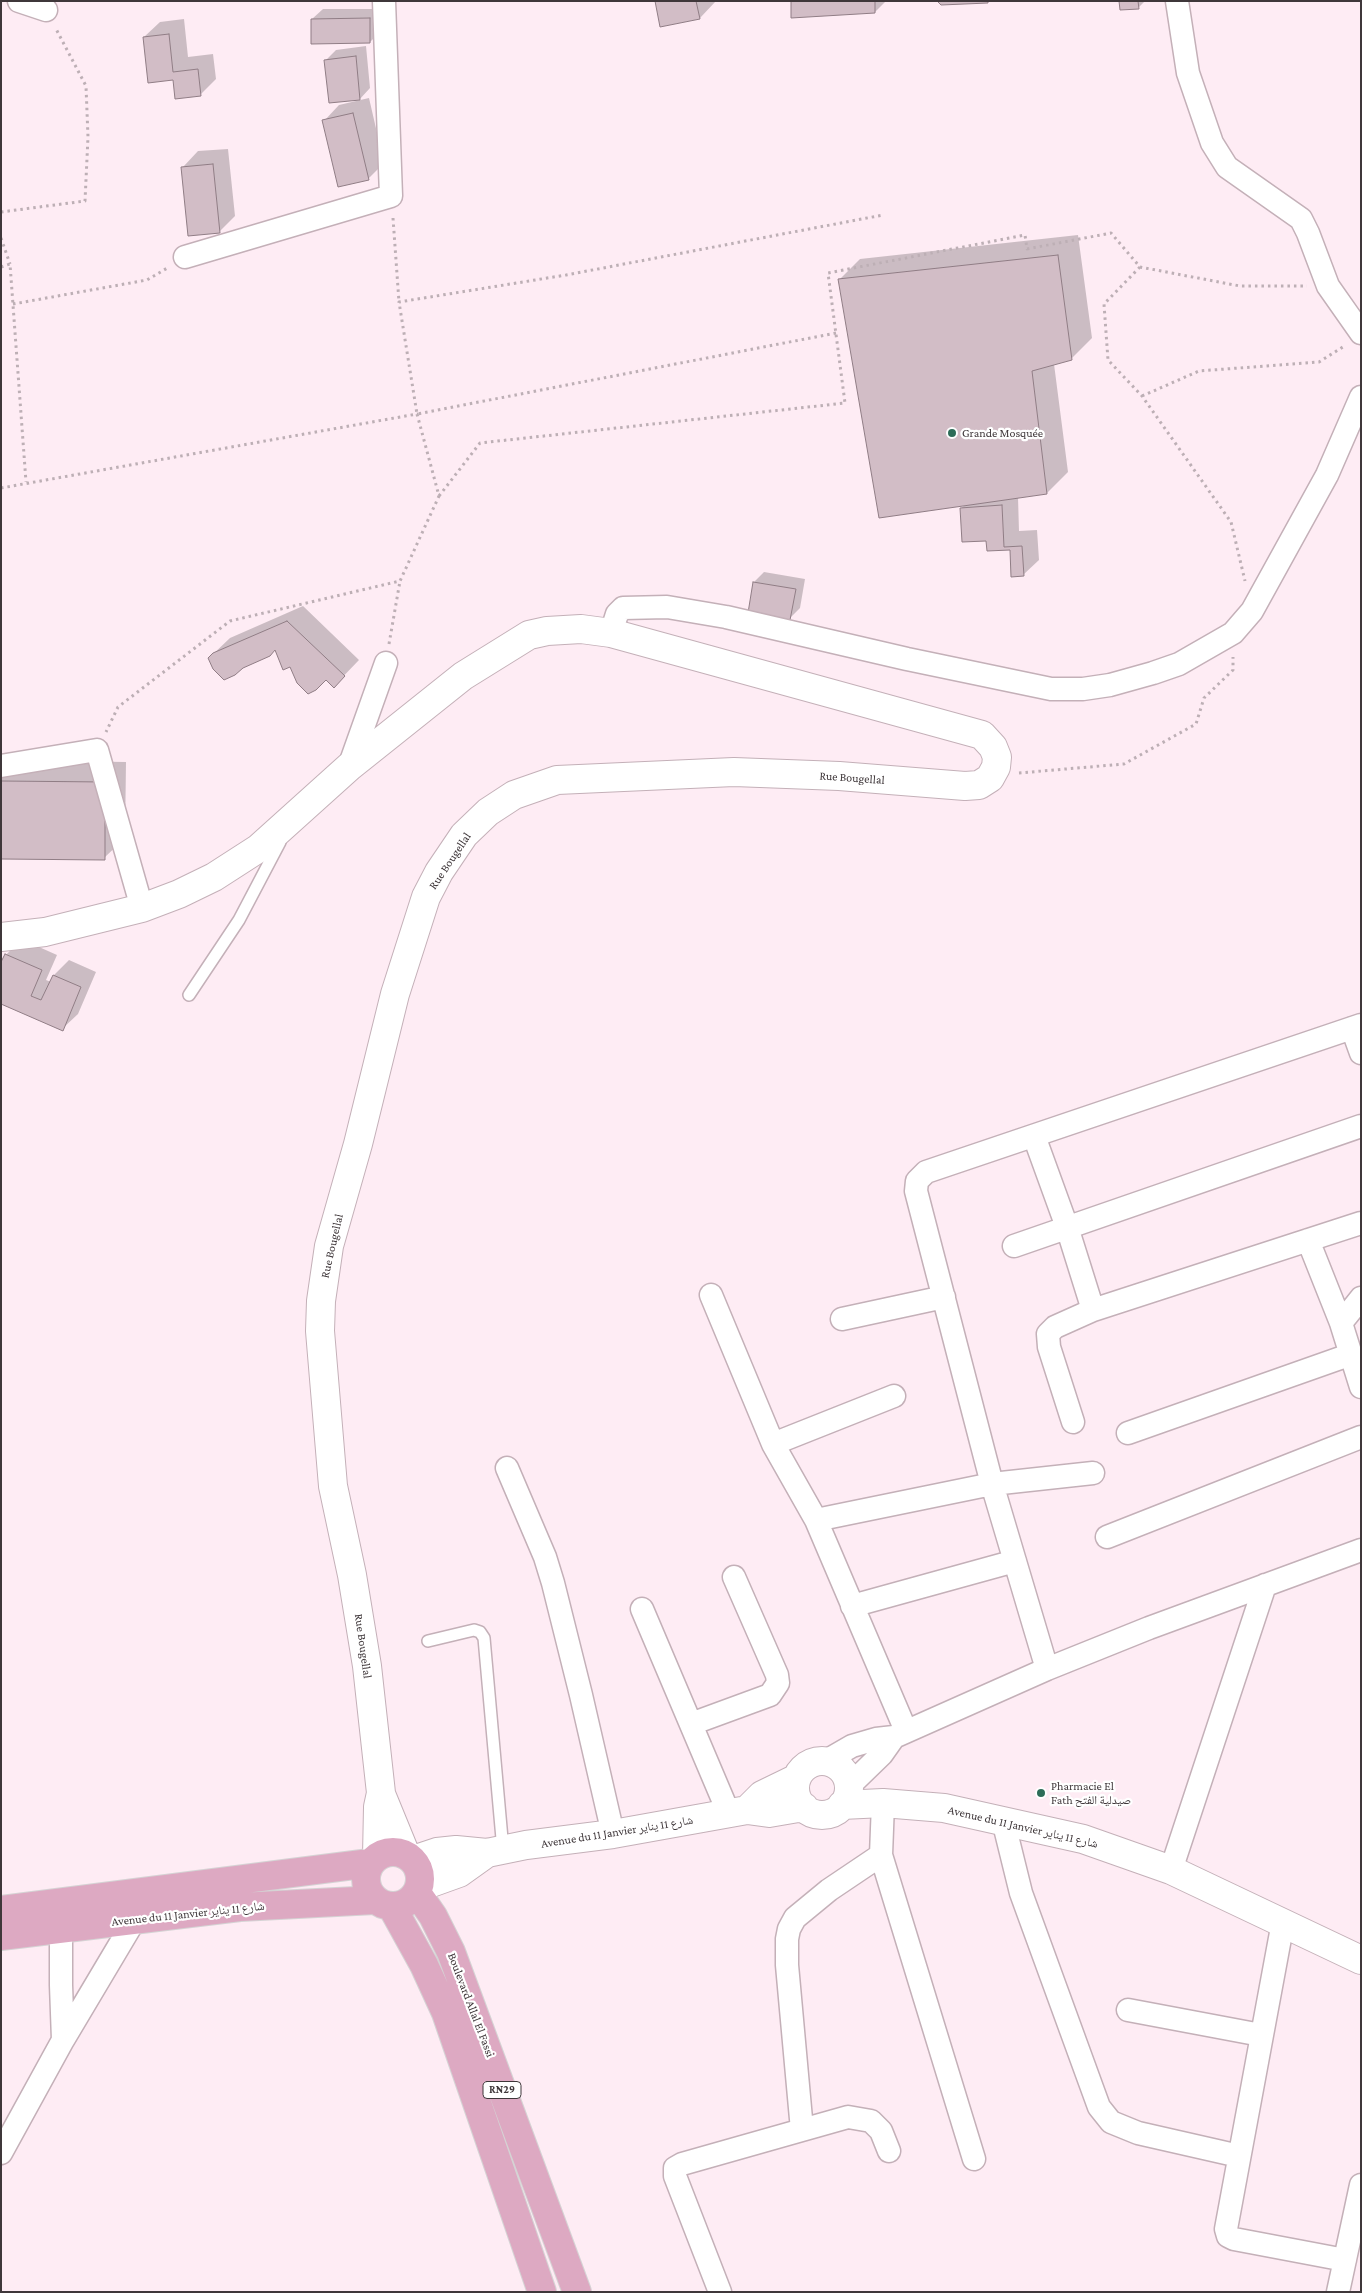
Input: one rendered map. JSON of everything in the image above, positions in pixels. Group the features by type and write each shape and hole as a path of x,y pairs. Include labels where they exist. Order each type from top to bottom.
{"main road":[{"path":"374,1860 386,1852 397,1852 410,1857"},
{"name":"RN29","path":"410,1857 418,1868 420,1877 418,1890"},
{"name":"RN29","path":"374,1860 366,1872 365,1882 369,1892 384,1903 424,1965 446,2013 542,2292"},
{"name":"Avenue du 11 Janvier شارع 11 يناير","path":"1,1910 374,1860"},
{"path":"384,1903 402,1905 410,1900 418,1890"},
{"name":"Boulevard Allal El Fassi","path":"418,1890 451,1952 577,2292"},
{"name":"Avenue du 11 Janvier شارع 11 يناير","path":"1,1936 240,1907 384,1903"}],"street":[{"path":"19,1 46,10"},
{"path":"184,257 391,196 384,1"},
{"path":"1177,1 1188,73 1212,143 1227,167 1301,219 1328,286 1357,337"},
{"path":"621,636 616,614 623,608 666,607 726,617 1051,689 1069,690 1110,685 1153,673 1179,664 1233,633 1252,611 1327,475 1361,396"},
{"path":"1,937 45,932 142,908 179,894 238,864 293,819 349,767 463,676 529,635 563,629 581,629 621,636 982,736 994,747 997,757 996,767 990,778"},
{"path":"349,767 386,663"},
{"path":"1,766 97,750 142,908"},
{"name":"Rue Bougellal","path":"410,1857 381,1793 367,1666 352,1575 333,1486 320,1331 321,1301 330,1246 358,1144 395,994 426,897 439,872 464,835 488,812 514,795 557,780 580,777 734,772 839,776 965,786 979,785 990,778"},
{"path":"1047,1669 992,1484 916,1191 918,1181 926,1172 1356,1026 1361,1052"},
{"path":"1014,1246 1361,1126"},
{"path":"1034,1136 1067,1227 1093,1310"},
{"path":"1073,1422 1049,1347 1048,1334 1055,1326 1093,1310 1361,1223"},
{"path":"1308,1240 1341,1323 1349,1355 1361,1387"},
{"path":"711,1295 773,1444 816,1520 852,1606 900,1734"},
{"path":"842,1319 944,1297"},
{"path":"1341,1323 1361,1298"},
{"path":"1128,1433 1349,1355"},
{"path":"773,1444 894,1396"},
{"path":"1107,1537 1361,1437"},
{"path":"507,1468 545,1557 550,1574 581,1695 613,1834"},
{"path":"816,1520 992,1484 1093,1473"},
{"path":"826,1761 852,1746 900,1734 1047,1669 1149,1628 1361,1550"},
{"path":"852,1606 1014,1561"},
{"path":"691,1724 770,1695 778,1683 777,1675 734,1577"},
{"path":"1171,1870 1265,1585"},
{"path":"642,1609 691,1724 738,1812 762,1795 797,1778"},
{"path":"845,1796 847,1778 842,1770 826,1761 817,1761 809,1764 797,1778 795,1788 797,1799 804,1807 819,1814 836,1810 845,1796 900,1734"},
{"name":"Rue Bougellal","path":"374,1860 378,1807 381,1793"},
{"name":"Avenue du 11 Janvier شارع 11 يناير","path":"845,1796 883,1803 944,1808 1083,1839 1171,1870 1361,1960"},
{"path":"883,1803 880,1855 974,2159"},
{"name":"Avenue du 11 Janvier شارع 11 يناير","path":"410,1857 456,1850 495,1851 613,1834 738,1812 769,1813 804,1807"},
{"path":"1003,1820 1021,1893 1099,2107 1111,2122 1138,2133 1239,2156"},
{"name":"Avenue du 11 Janvier شارع 11 يناير","path":"418,1890 459,1873 495,1851"},
{"path":"802,2130 788,1965 787,1940 789,1929 795,1918 829,1890 880,1855"},
{"path":"63,2040 61,1929 65,1902"},
{"path":"1,2153 63,2040 135,1919"},
{"path":"1283,1922 1226,2229 1228,2236 1345,2260"},
{"path":"1128,2010 1261,2035"},
{"path":"720,2292 675,2176 675,2168 682,2164 848,2118 871,2121 881,2131 889,2151"},
{"path":"1338,2292 1361,2185"}],"lane":[{"path":"189,995 239,920 273,853 293,819"},
{"path":"428,1640 467,1630 480,1632 484,1638 495,1851"}],"path":[{"path":"1,212 85,201 88,137 86,86 46,10"},
{"path":"391,196 399,302 417,414 439,496"},
{"path":"399,302 566,275 883,214"},
{"path":"386,663 400,581 439,496 480,443 845,403 828,273 1025,235 1027,249 1111,233 1140,267 1240,286 1328,286"},
{"path":"1,238 10,264 26,482"},
{"path":"13,304 147,280 184,257"},
{"path":"1,266 10,264"},
{"path":"1140,267 1104,304 1108,360 1142,396 1231,522 1252,611"},
{"path":"1,488 26,482 417,414 836,333"},
{"path":"1142,396 1199,371 1319,362 1357,337"},
{"path":"97,750 118,707 230,621 400,581"},
{"path":"990,778 1043,770 1124,764 1196,724 1204,698 1233,670 1233,633"}],"building":[{"path":"655,1 696,1 700,19 660,27"},
{"path":"791,1 875,1 875,13 791,18"},
{"path":"937,1 988,1 988,3 941,5"},
{"path":"1119,1 1138,1 1139,9 1120,10"},
{"path":"370,18 370,43 311,44 311,19"},
{"path":"169,34 173,72 198,69 201,96 175,99 173,80 148,83 143,37"},
{"path":"356,56 360,100 329,103 324,60"},
{"path":"353,113 369,180 338,187 322,120"},
{"path":"213,164 220,233 188,236 181,167"},
{"name":"Grande Mosquée","path":"1058,255 1072,360 1032,371 1047,494 879,518 838,279"},
{"path":"1002,505 1004,547 1022,546 1024,576 1011,577 1010,550 987,551 986,541 962,542 960,508"},
{"path":"753,582 796,589 790,620 748,613"},
{"path":"287,621 345,676 334,688 326,680 316,690 308,694 297,683 290,667 283,670 275,650 270,656 243,668 235,675 224,680 213,669 208,658 213,653"},
{"path":"1,781 105,782 105,860 1,859"},
{"path":"5,954 42,970 31,996 41,1000 53,975 81,987 63,1031 1,1004 1,962"}],"place":[{"name":"Grande Mosquée","path":"952,433"},
{"name":"Pharmacie El Fath صيدلية الفتح","path":"1041,1793"}]}
